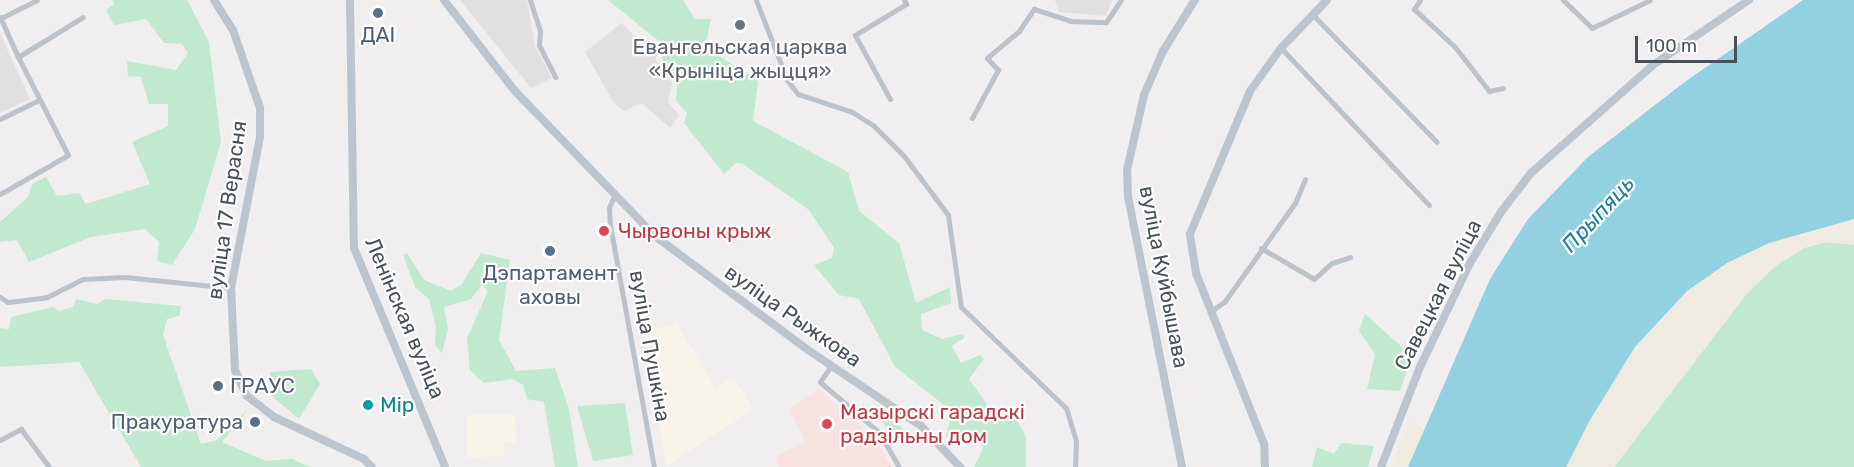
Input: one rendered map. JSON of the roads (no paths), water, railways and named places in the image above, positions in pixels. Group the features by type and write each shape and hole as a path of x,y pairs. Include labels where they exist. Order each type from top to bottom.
{"main road":[{"name":"вуліца 17 Верасня","path":"214,0 233,30 260,108 260,137 231,288 235,370 246,395 274,417 364,459 372,467"},
{"name":"Ленінская вуліца","path":"350,0 354,248 445,467"},
{"name":"вуліца Рыжкова","path":"444,0 514,90 614,196 703,275 831,366 921,426 960,467"},
{"name":"вуліца Куйбышава","path":"1182,467 1128,197 1127,170 1144,95 1163,51 1196,0"},
{"path":"1265,467 1264,444 1196,273 1190,234 1240,110 1281,48 1327,0"},
{"name":"Савецкая вуліца","path":"1381,467 1420,367 1470,263 1501,212 1531,173 1653,65 1749,0"}],"street":[{"path":"0,194 68,155 37,101 0,17 37,0"},
{"path":"530,0 540,31 539,45 555,77"},
{"path":"756,0 787,80 798,94 852,112 873,125 904,156 948,215 962,307 1066,408 1076,441 1075,467"},
{"path":"890,99 855,35 906,4 904,0"},
{"path":"972,118 998,70 987,58 1019,31 1034,9 1070,21 1106,22 1121,0"},
{"path":"1420,0 1414,9 1455,47 1489,91 1503,88"},
{"path":"1563,0 1592,28 1650,0"},
{"path":"1313,15 1437,142"},
{"path":"18,57 83,17"},
{"path":"1281,48 1429,205"},
{"path":"0,119 37,101"},
{"path":"1210,312 1225,301 1295,203 1305,178"},
{"name":"вуліца Пушкіна","path":"614,196 609,208 610,225 654,467"},
{"path":"1261,248 1314,279 1332,263 1350,256"},
{"path":"0,297 8,302 47,297 83,279 125,277 231,288"},
{"path":"831,366 820,382 879,432 899,467"},
{"path":"0,440 21,429 50,467"}],"water":[{"name":"Прыпяць","path":"1803,0 1854,0 1854,219 1769,243 1727,263 1687,291 1635,347 1590,420 1566,467 1408,467 1490,279 1528,219 1588,157 1686,81"}],"place":[{"name":"ДАІ","path":"378,13"},
{"name":"Евангельская царква «Крыніца жыцця»","path":"740,25"},
{"name":"Чырвоны крыж","path":"604,231"},
{"name":"Дэпартамент аховы","path":"550,251"},
{"name":"ГРАУС","path":"218,386"},
{"name":"Мір","path":"368,405"},
{"name":"Пракуратура","path":"255,422"},
{"name":"Мазырскі гарадскі радзільны дом","path":"827,424"}]}
